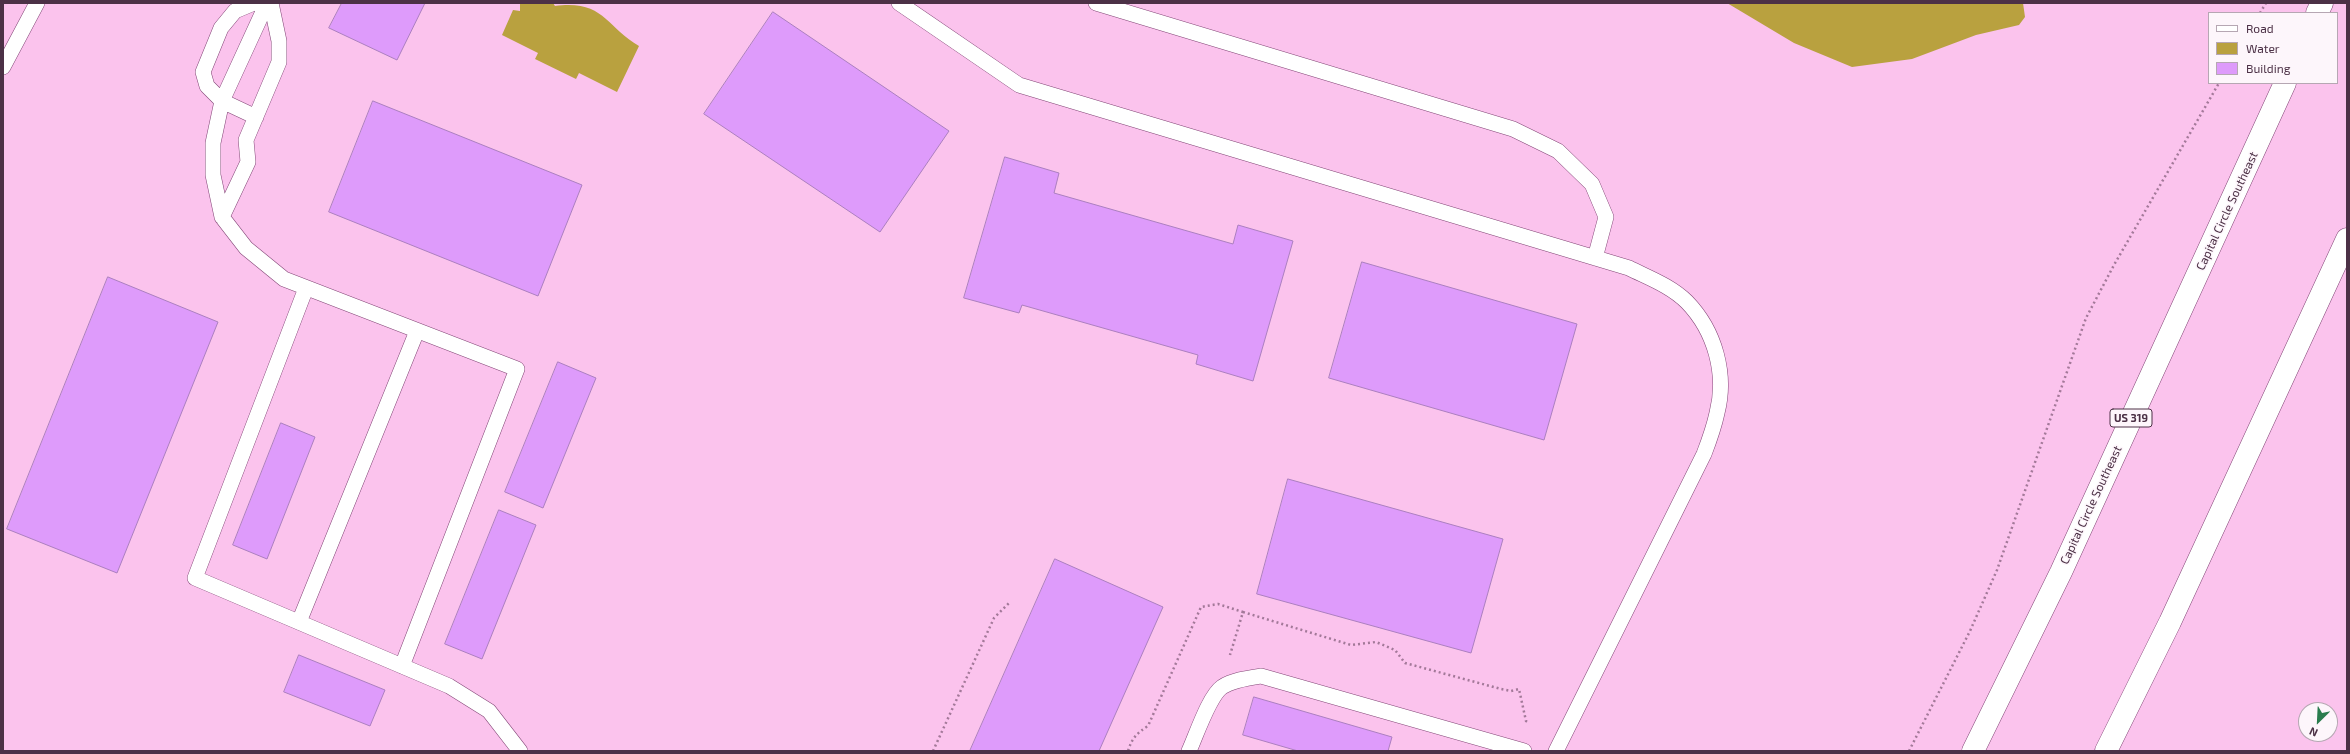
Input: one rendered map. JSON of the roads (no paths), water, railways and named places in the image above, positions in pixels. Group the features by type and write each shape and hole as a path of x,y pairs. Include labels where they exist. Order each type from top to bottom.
{"main road":[{"path":"2318,12 2322,3"},
{"name":"Capital Circle Southeast","path":"1973,751 2061,572 2285,84"},
{"path":"2106,751 2173,615 2347,239"}],"lane":[{"path":"3,67 37,3"},
{"path":"254,3 235,11 221,28 203,72 207,86 222,101 256,116"},
{"path":"267,3 222,101 213,143 213,175 222,217 246,248 284,279 517,369 402,666"},
{"path":"222,217 248,162 246,140 279,62 279,41 272,3"},
{"path":"899,3 1019,86 1629,268 1664,285 1687,302 1704,323 1717,353 1721,379 1718,412 1704,454 1557,748"},
{"path":"1096,3 1513,129 1558,151 1592,184 1606,216 1595,258"},
{"path":"306,288 195,578 449,686 489,711 520,751"},
{"path":"299,622 417,331"},
{"path":"1189,751 1212,699 1221,687 1237,681 1261,676 1524,751"}],"water":[{"path":"520,3 553,3 555,6 571,5 584,7 603,16 639,46 617,92 579,73 576,79 535,59 538,53 502,35 513,10 520,11"},
{"path":"1727,3 2023,3 2025,17 2019,25 1976,35 1912,59 1852,67 1794,43"}]}
